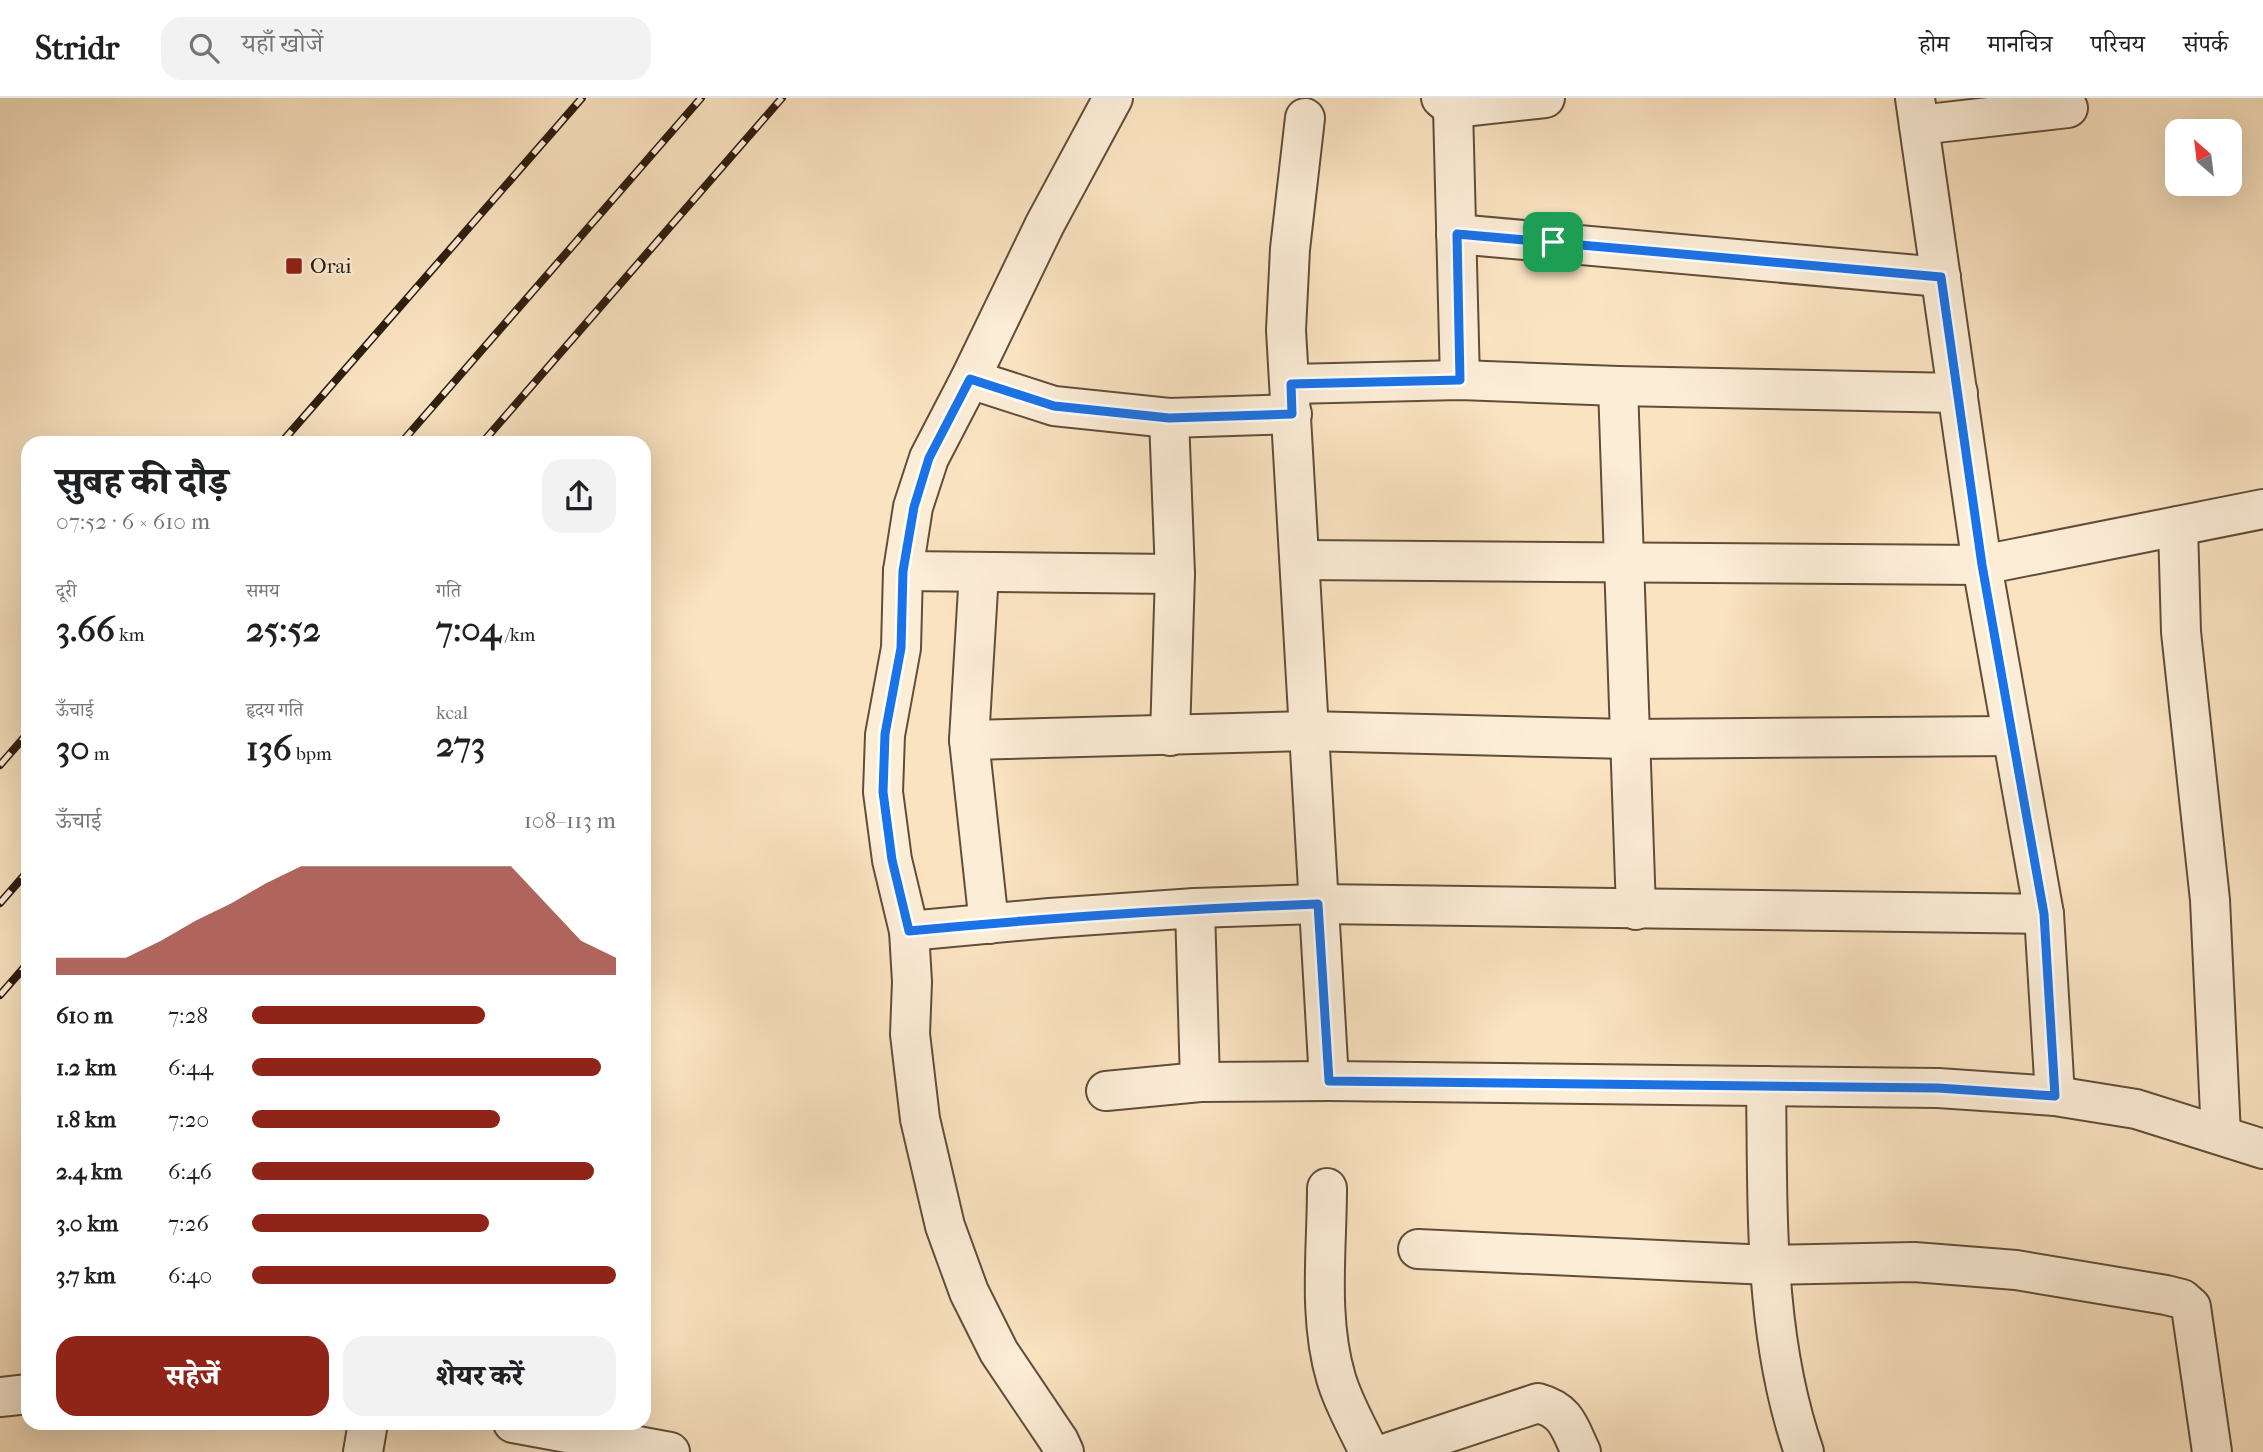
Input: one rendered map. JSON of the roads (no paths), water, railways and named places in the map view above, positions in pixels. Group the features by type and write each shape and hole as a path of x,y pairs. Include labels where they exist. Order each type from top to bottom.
{"street":[{"path":"1064,1452 999,1352 969,1292 945,1226 920,1119 911,1034 909,931 892,860 883,792 885,734 901,648 903,571 914,507 929,458 1045,224 1112,98"},
{"path":"1460,380 1457,234 1447,103 1545,98"},
{"path":"2055,1096 2044,914 1982,565 1917,112 2022,106 2068,108"},
{"path":"1305,118 1290,250 1286,330 1329,1081"},
{"path":"1457,234 1941,277"},
{"path":"970,379 1054,406 1169,418 1291,399 1460,380 1958,393"},
{"path":"1618,386 1636,910"},
{"path":"1169,418 1175,574 1170,736"},
{"path":"1300,560 1982,565 2263,509"},
{"path":"2178,526 2181,632 2210,900 2221,1135"},
{"path":"903,571 1175,574"},
{"path":"979,572 969,740 989,924"},
{"path":"969,740 1307,732 1629,739 2011,736"},
{"path":"909,931 1195,908 1318,904 2044,914"},
{"path":"1195,908 1200,1082"},
{"path":"1106,1091 1200,1082 1329,1081 1938,1088 2055,1096 2136,1109 2263,1149"},
{"path":"1766,1086 1769,1265 1779,1357 1804,1452"},
{"path":"1327,1188 1326,1302 1329,1341 1336,1378 1369,1452"},
{"path":"1418,1249 1769,1265 1914,1262 1960,1265 2030,1273 2182,1299 2191,1307 2195,1326 2212,1452"},
{"path":"0,1397 21,1395"},
{"path":"1390,1452 1538,1403 1553,1407 1562,1414 1581,1452"},
{"path":"363,1452 367,1430"},
{"path":"551,1430 670,1452"}],"railway":[{"path":"287,436 582,98"},
{"path":"407,436 701,98"},
{"path":"488,436 782,98"},
{"path":"0,765 21,741"},
{"path":"0,903 21,879"},
{"path":"0,995 21,971"}],"place":[{"name":"Orai","path":"294,266"}]}
